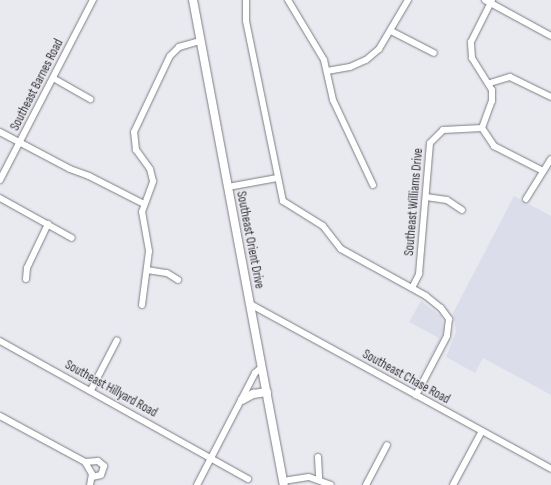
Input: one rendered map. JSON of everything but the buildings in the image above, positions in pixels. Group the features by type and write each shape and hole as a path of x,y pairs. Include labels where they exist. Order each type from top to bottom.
{"main road":[{"name":"Southeast Orient Drive","path":"193,0 284,483"},
{"path":"242,400 253,394 267,392"}],"street":[{"name":"Southeast Barnes Road","path":"1,177 93,0"},
{"path":"246,0 246,21 280,196 287,206 328,229 341,249 412,288 441,308 450,324 448,336 416,395"},
{"path":"288,0 318,48 327,71 333,100 373,185"},
{"path":"327,71 350,67 366,60 380,49 408,0"},
{"path":"543,171 494,146 482,128 492,97 490,83 475,66 470,51 474,32 489,1 551,36"},
{"path":"391,31 434,53"},
{"path":"142,305 147,270 148,245 142,223 144,204 152,187 152,175 136,150 134,138 136,126 170,56 179,47 200,41"},
{"path":"490,83 510,77 551,97"},
{"path":"53,78 90,99"},
{"name":"Southeast Williams Drive","path":"412,288 419,274 426,197 428,148 434,138 443,130 482,128"},
{"path":"0,132 144,204"},
{"path":"526,199 551,159"},
{"path":"228,187 277,178"},
{"path":"426,197 447,200 462,210"},
{"path":"0,198 72,238"},
{"path":"26,279 27,268 48,224"},
{"path":"147,270 160,271 178,280"},
{"name":"Southeast Chase Road","path":"250,304 551,469"},
{"path":"90,390 117,340"},
{"name":"Southeast Hillyard Road","path":"0,341 212,457 218,463 248,479"},
{"path":"197,485 255,373 262,367"},
{"path":"0,416 85,462 98,461 104,466 101,475 91,474"},
{"path":"453,485 482,431"},
{"path":"366,485 387,445"},
{"path":"318,457 319,479"},
{"path":"85,462 91,474 90,485"},
{"path":"284,483 304,477 319,479 331,485"}],"shaded area":[{"path":"514,196 551,216 551,395 483,358 475,373 446,357 456,332 453,313"},
{"path":"421,301 441,316 444,328 442,335 415,384 439,338 409,322"}]}
